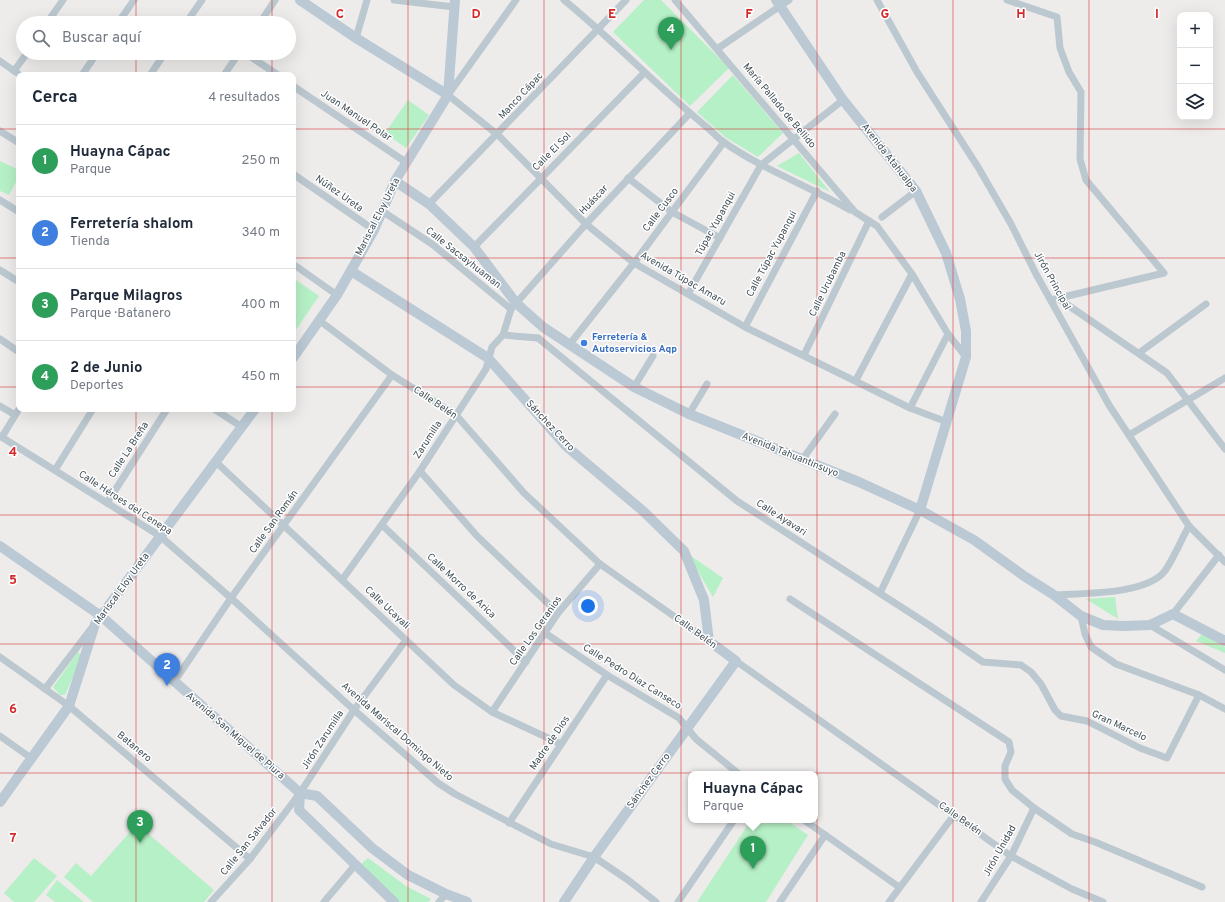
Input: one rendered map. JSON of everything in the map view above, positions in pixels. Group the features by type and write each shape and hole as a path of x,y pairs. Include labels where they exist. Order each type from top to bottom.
{"street":[{"path":"52,16 63,0"},
{"path":"123,16 134,0"},
{"path":"191,16 202,0"},
{"path":"265,16 275,0"},
{"path":"300,0 356,38 448,95"},
{"path":"356,38 367,0"},
{"path":"394,0 454,3 448,95"},
{"path":"448,95 516,0"},
{"path":"564,0 598,28 688,114 724,142 761,165 817,191 855,212"},
{"name":"Manco Cápac","path":"429,204 498,135 626,0"},
{"name":"María Pallado de Bellido","path":"675,0 855,212 869,221"},
{"path":"717,49 777,3 789,0"},
{"name":"Jirón Principal","path":"877,0 917,72 978,167 1109,405 1189,526 1225,562"},
{"path":"1007,0 1057,17 1060,48 1069,72 1081,92 1080,159 1086,180 1164,273 1051,300"},
{"name":"Avenida Atahualpa","path":"777,3 843,100 916,191 946,253 960,299 966,331 966,358 920,510"},
{"path":"18,72 24,60"},
{"path":"84,72 92,60"},
{"path":"152,72 160,60"},
{"path":"226,72 234,60"},
{"path":"256,60 274,72"},
{"path":"0,62 16,72"},
{"name":"Calle El Sol","path":"474,247 644,73"},
{"name":"Juan Manuel Polar","path":"296,88 407,163"},
{"name":"Avenida Túpac Amaru","path":"448,95 498,135 586,224 634,263 745,327 856,380 910,408 947,422"},
{"name":"Mariscal Eloy Ureta","path":"296,354 337,295 374,230 395,181 448,95"},
{"path":"761,165 843,100"},
{"name":"Huáscar","path":"514,306 586,224 688,114"},
{"path":"0,131 16,141"},
{"name":"Calle Cusco","path":"569,345 634,263 724,142"},
{"name":"Túpac Yupanqui","path":"688,294 761,165"},
{"name":"Núñez Ureta","path":"296,176 374,230"},
{"path":"628,178 672,212 720,238"},
{"name":"Avenida Tahuantinsuyo","path":"395,181 429,204 474,247 514,306 542,327 634,387 689,414 859,482 920,510 974,540 1024,576 1054,595 1080,616 1103,625 1150,625 1173,614"},
{"name":"Calle Túpac Yupanqui","path":"745,327 817,191"},
{"path":"882,217 916,191"},
{"path":"1,202 16,210"},
{"name":"Calle Sacsayhuaman","path":"382,211 432,244 514,306"},
{"path":"869,221 878,226 912,274 948,334 966,358"},
{"name":"Calle Urubamba","path":"804,355 869,221"},
{"path":"296,266 337,295"},
{"path":"0,270 16,280"},
{"name":"Sánchez Cerro","path":"351,271 488,358 566,446 644,511 684,550 704,600 709,641"},
{"path":"856,380 912,274"},
{"path":"1059,299 1168,373 1225,449"},
{"path":"1139,353 1206,304"},
{"name":"Zarumilla","path":"342,580 420,470 486,369 492,347 503,335 514,306"},
{"name":"Calle Belén","path":"320,321 392,374 456,416 524,493 600,564 1011,856 1072,888 1103,902"},
{"path":"503,335 538,338 542,327"},
{"path":"910,408 948,334"},
{"name":"Calle Ayavari","path":"538,338 737,501 880,593 983,662 1021,664 1034,676"},
{"path":"0,339 16,350"},
{"path":"634,387 653,356"},
{"name":"Calle San Román","path":"174,682 231,598 392,374"},
{"path":"1129,435 1225,378"},
{"path":"689,414 707,384"},
{"path":"0,406 16,412"},
{"path":"1,437 17,412"},
{"path":"55,470 91,412"},
{"name":"Calle La Breña","path":"107,503 165,412"},
{"path":"219,412 242,427"},
{"name":"Mariscal Eloy Ureta","path":"0,802 69,706 98,620 253,412"},
{"path":"802,460 835,414"},
{"name":"Calle Héroes del Cenepa","path":"1,437 160,536 231,598"},
{"name":"Calle Ucayali","path":"216,462 454,685 492,712 561,744"},
{"path":"420,470 477,536 558,613"},
{"path":"880,593 920,510"},
{"name":"Calle Morro de Arica","path":"382,525 526,662"},
{"path":"1054,595 1125,590 1143,585 1163,572 1189,526"},
{"name":"Avenida San Miguel de Piura","path":"0,546 98,620 174,682 300,793 317,796 378,853 442,898 467,902"},
{"path":"1219,555 1173,614 1225,641"},
{"name":"Calle Los Geranios","path":"492,712 558,613 600,564"},
{"name":"Avenida Mariscal Domingo Nieto","path":"231,598 354,710 438,783 454,794 551,844 594,857 628,880 656,902"},
{"path":"790,599 1009,742 1011,752 1005,766 1005,779 1012,790 1034,808 1072,834 1202,887"},
{"path":"1080,616 1085,634 1091,647 1116,664 1199,695 1225,709"},
{"path":"45,689 98,620"},
{"path":"1150,625 1225,670"},
{"name":"Calle Pedro Diaz Canseco","path":"545,633 607,675 679,718 696,739 736,771"},
{"name":"Jirón Zarumilla","path":"300,793 354,710 406,640"},
{"name":"Batanero","path":"0,657 69,706 250,859"},
{"name":"Sánchez Cerro","path":"564,902 594,857 736,661"},
{"name":"Madre de Dios","path":"509,823 607,675"},
{"name":"Gran Marcelo","path":"1034,676 1041,684 1055,710 1061,716 1087,721 1140,748 1167,758 1199,695"},
{"path":"0,736 31,758"},
{"path":"300,793 299,810 394,902"},
{"name":"Calle San Salvador","path":"211,902 250,859 300,793"},
{"name":"Jirón Unidad","path":"981,902 1011,856 1034,808"},
{"path":"889,902 954,815"},
{"path":"678,902 732,823"},
{"path":"808,823 899,887"},
{"path":"780,902 825,835"},
{"path":"324,902 356,864"}],"green space":[{"path":"644,0 661,0 729,68 690,106 613,32"},
{"path":"733,75 783,133 758,157 725,137 697,112"},
{"path":"408,100 429,115 406,148 385,133"},
{"path":"799,153 830,192 777,166"},
{"path":"0,161 16,169 16,182 9,195 0,191"},
{"path":"296,280 319,296 296,330"},
{"path":"688,554 723,578 713,597"},
{"path":"1115,597 1118,619 1086,599"},
{"path":"1202,634 1225,647 1225,653 1196,641"},
{"path":"78,652 82,656 65,695 60,695 53,687"},
{"path":"749,823 790,823 808,835 766,902 697,902"},
{"path":"137,824 214,890 204,902 93,902 64,877 76,863 91,876"},
{"path":"34,858 57,876 34,902 14,902 4,893"},
{"path":"368,858 406,886 431,899 428,902 398,902 359,866"},
{"path":"57,880 84,902 55,902 46,895"}],"place":[{"name":"2 de Junio","path":"671,50"},
{"name":"Ferretería & Autoservicios Aqp","path":"584,343"},
{"name":"Ferretería shalom","path":"167,686"},
{"name":"Parque Milagros","path":"140,843"},
{"name":"Huayna Cápac","path":"753,869"}]}
